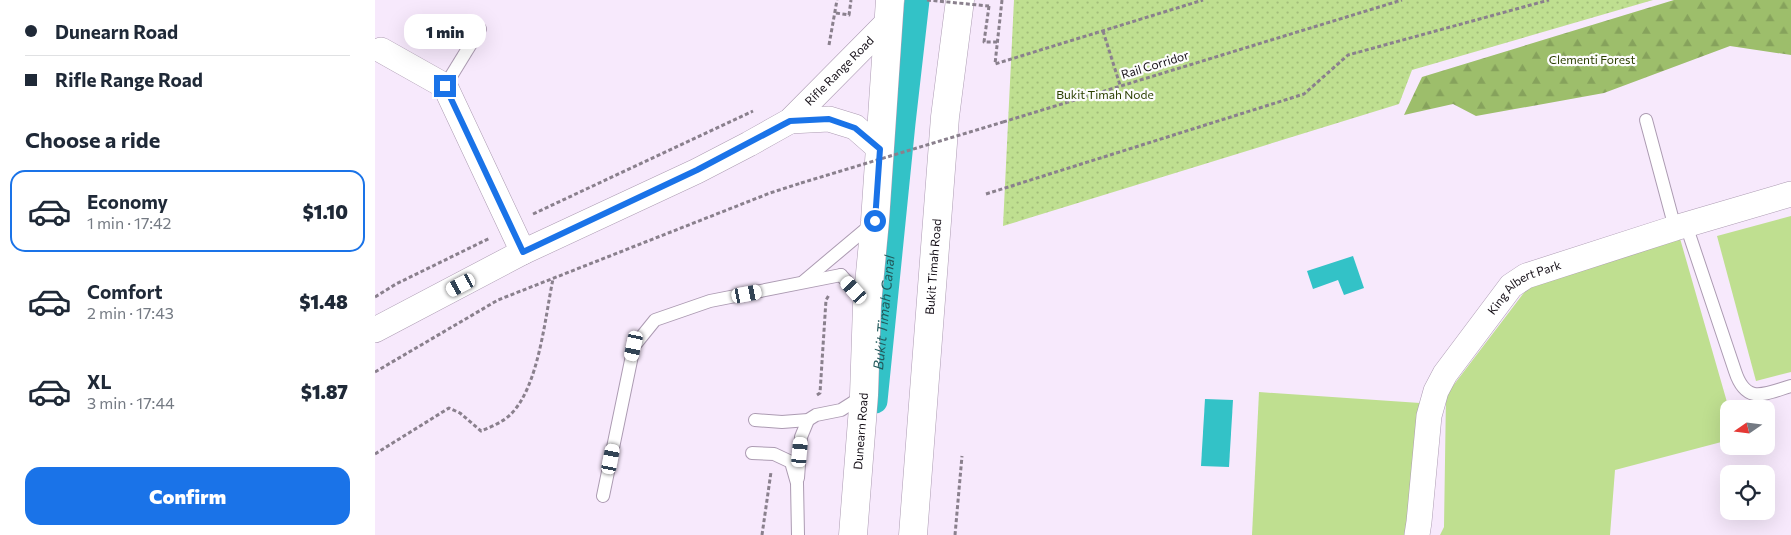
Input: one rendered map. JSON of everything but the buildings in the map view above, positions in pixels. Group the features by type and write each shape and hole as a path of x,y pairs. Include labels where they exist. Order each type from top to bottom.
{"highway":[{"name":"Bukit Timah Road","path":"913,535 945,117 960,0"},
{"name":"Dunearn Road","path":"853,535 864,395 867,305 890,10"}],"street":[{"name":"Rifle Range Road","path":"375,330 523,252 697,170 790,121 890,10"},
{"path":"378,48 445,86 523,252"},
{"name":"Rifle Range Road","path":"790,121 829,119 855,128 880,149"},
{"name":"King Albert Park","path":"1417,535 1429,416 1436,391 1445,374 1511,286 1526,276 1681,226 1791,194"}],"lane":[{"path":"445,86 480,29"},
{"path":"1646,120 1681,226 1741,387 1753,395 1791,386"},
{"path":"841,275 804,281 875,221"},
{"path":"841,275 867,305"},
{"path":"603,496 634,346 655,320 709,301 841,275"},
{"path":"755,420 782,422 808,420 816,416 841,410 864,395"},
{"path":"798,535 797,483 801,437 808,420"},
{"path":"752,453 774,454 791,462 797,483"}],"path":[{"path":"826,51 836,13 837,0"},
{"path":"836,13 849,14 851,0"},
{"path":"927,0 989,6 984,42 997,42"},
{"path":"1001,0 995,64 1203,0"},
{"name":"Rail Corridor","path":"375,372 499,300 771,193 1402,0"},
{"path":"986,194 1303,94 1348,55 1549,0"},
{"path":"1103,31 1119,85"},
{"path":"375,297 396,284 490,238 511,225 757,109"},
{"path":"375,454 449,408 460,413 481,431 510,416 522,401 537,362 553,278"},
{"path":"955,535 962,456"}],"green space":[{"name":"Bukit Timah Node","path":"1014,0 1653,0 1412,70 1399,104 1003,226"},
{"name":"Clementi Forest","path":"1674,0 1791,0 1791,55 1730,46 1604,93 1476,116 1453,104 1404,115 1422,77"},
{"path":"1791,216 1791,372 1756,381 1717,236"},
{"path":"1679,235 1726,400 1720,400 1720,442 1615,470 1610,535 1440,535 1444,527 1446,395 1529,286"},
{"path":"1259,392 1420,403 1406,535 1252,535"}],"water":[{"path":"1353,256 1364,288 1344,295 1338,280 1313,289 1307,271"},
{"path":"1205,399 1233,400 1229,467 1201,466"}],"waterway":[{"name":"Bukit Timah Canal","path":"875,401 917,0"}],"route":[{"path":"445,86 523,252 697,170 790,121 829,119 855,128 880,149 875,221"}]}
